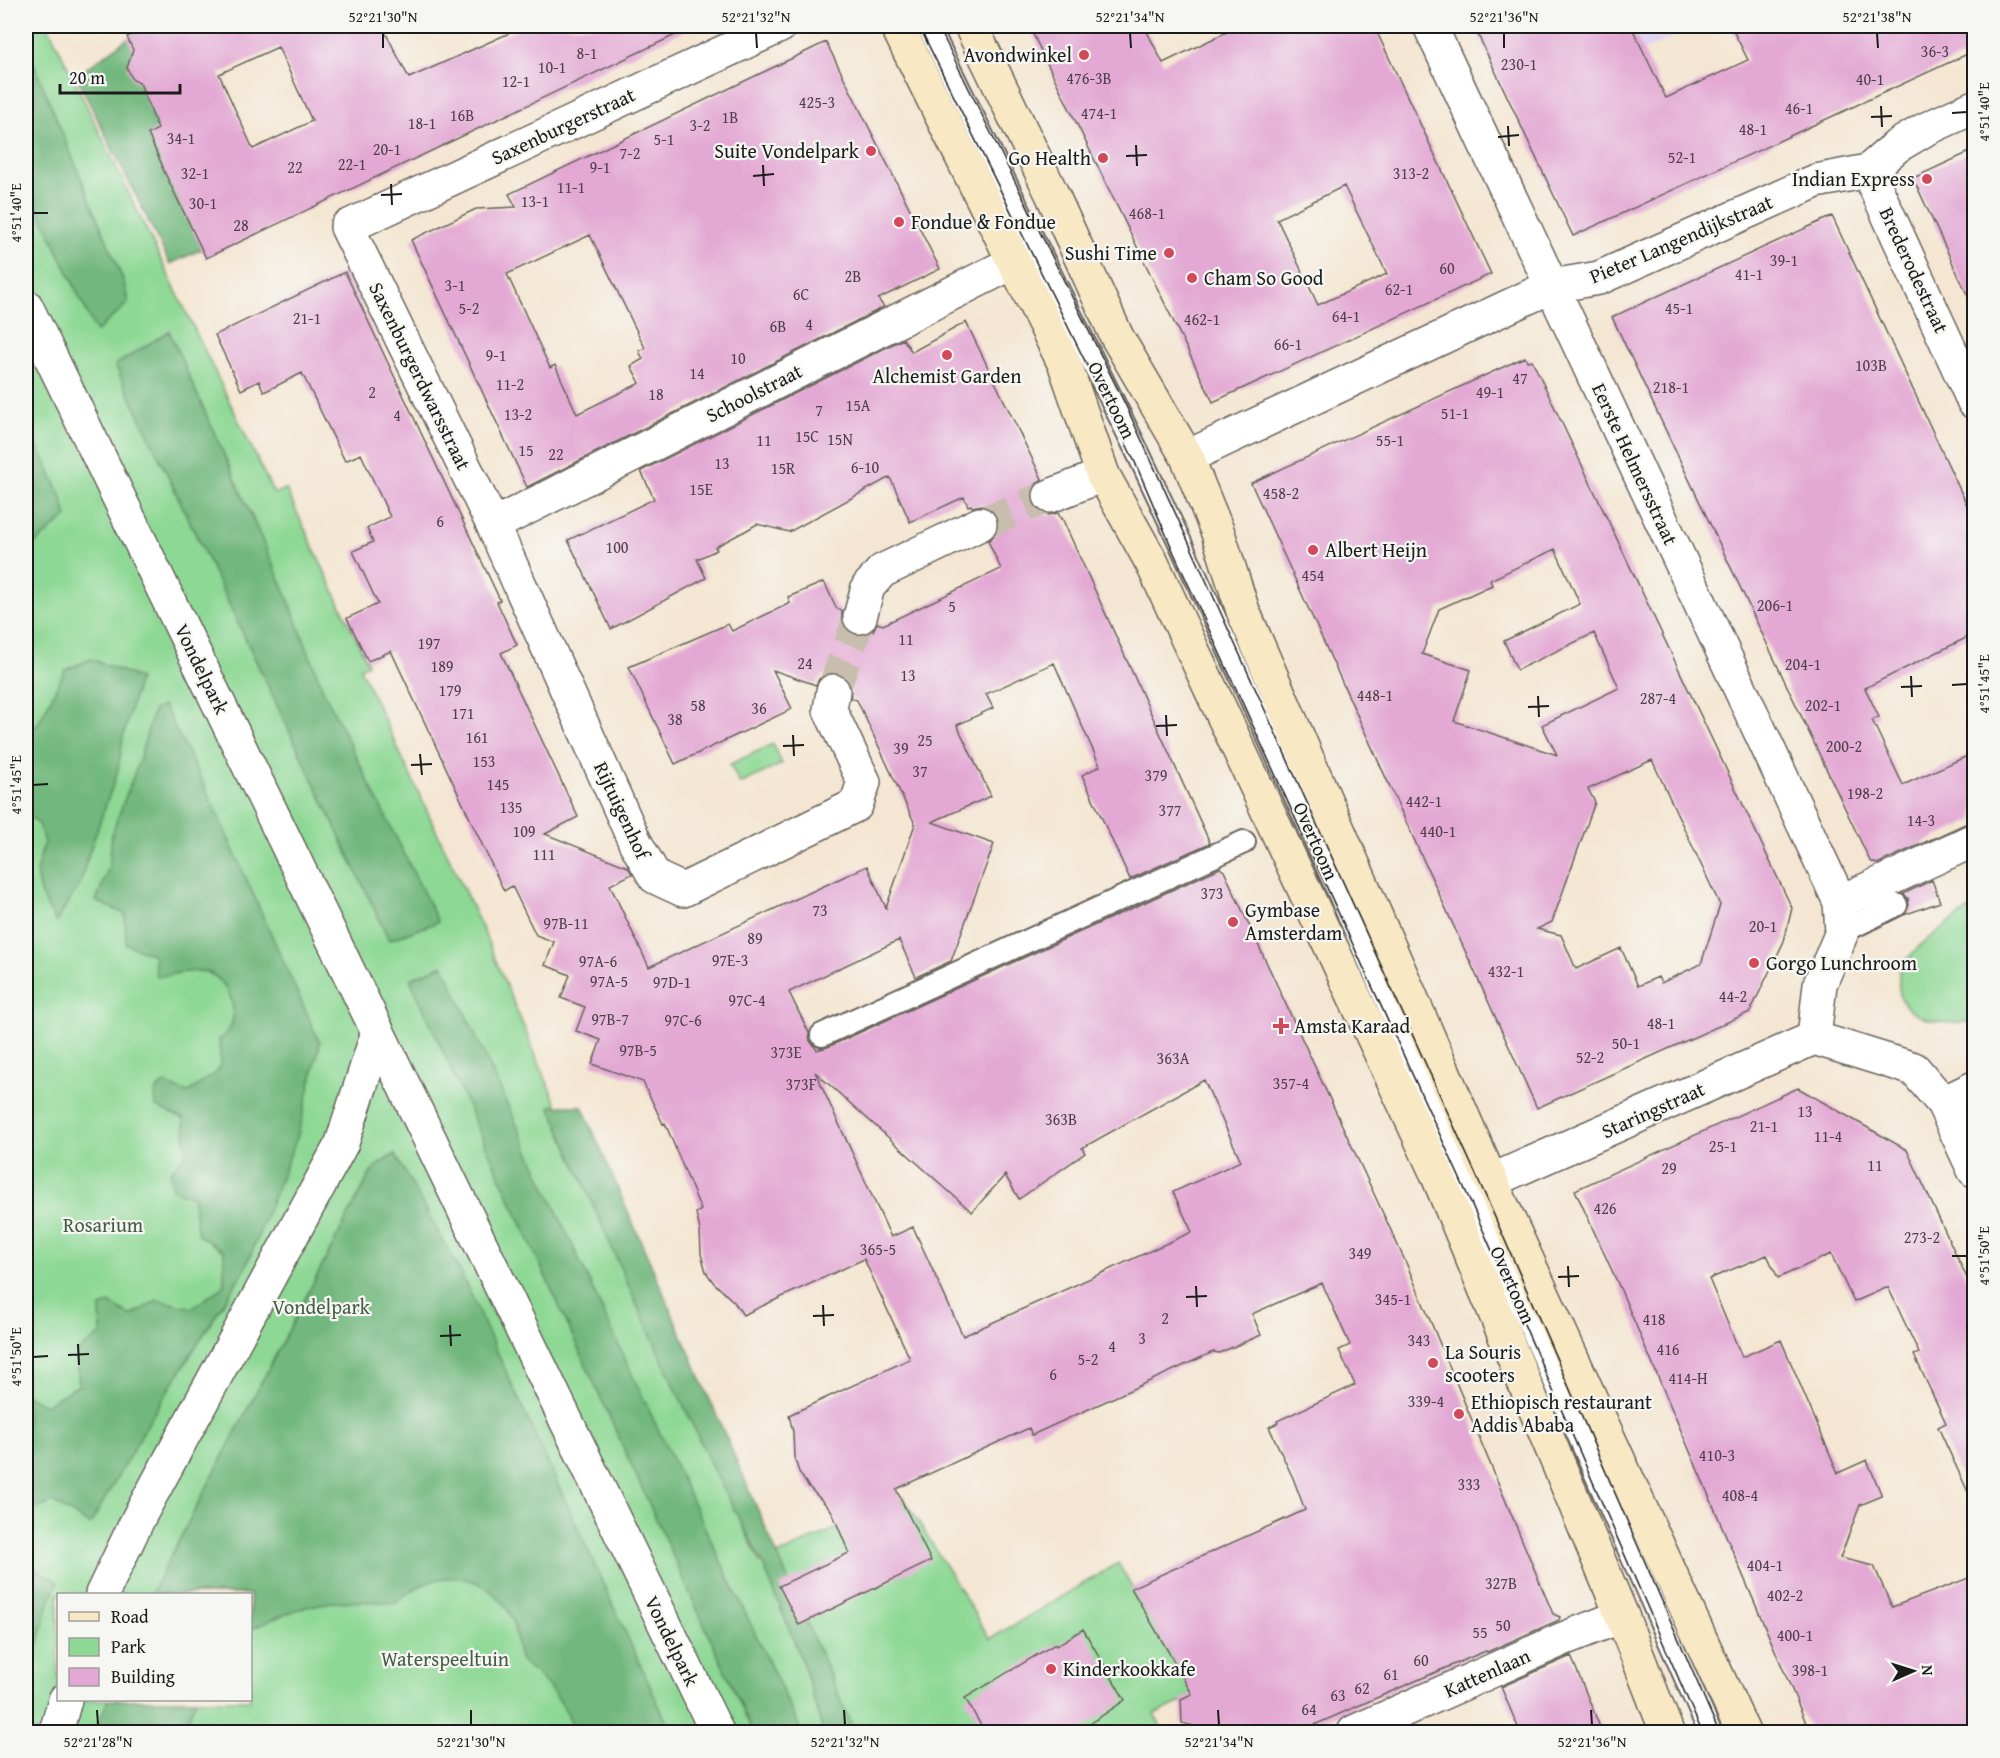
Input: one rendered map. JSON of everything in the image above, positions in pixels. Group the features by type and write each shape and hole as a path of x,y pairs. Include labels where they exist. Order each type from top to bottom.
{"main road":[{"name":"Overtoom","path":"897,26 1065,365 1103,475 1152,563 1437,1174 1622,1616 1667,1732"},
{"name":"Overtoom","path":"971,26 1052,194 1117,337 1187,457 1218,533 1243,611 1491,1181 1743,1732"}],"street":[{"name":"Saxenburgerstraat","path":"347,227 780,26"},
{"name":"Eerste Helmersstraat","path":"1430,26 1552,286 1841,917"},
{"name":"Pieter Langendijkstraat","path":"1187,457 1552,286 1599,278 1816,181 1868,171 1898,146 1924,130 1974,107"},
{"name":"Brederodestraat","path":"1868,171 1974,402"},
{"name":"Saxenburgerdwarsstraat","path":"347,227 493,525"},
{"name":"Schoolstraat","path":"493,525 1014,262"},
{"name":"Vondelpark","path":"26,306 717,1732"},
{"path":"1050,496 1103,475"},
{"path":"860,617 868,587 882,571 980,524"},
{"name":"Rijtuigenhof","path":"493,525 635,842 655,877 683,890 856,805 864,782 830,710 833,691"},
{"path":"1974,840 1841,917 1820,984 1814,1038 1914,1069 1943,1103 1974,1170"},
{"path":"102,1593 145,1507 342,1143 378,1032"},
{"name":"Staringstraat","path":"1491,1181 1814,1038"},
{"path":"1943,1103 1974,1088"},
{"name":"Kattenlaan","path":"1354,1732 1563,1639 1622,1616"},
{"path":"56,1732 65,1701"}],"lane":[{"name":"Overtoom","path":"928,26 1183,549 1325,861 1710,1732"},
{"path":"822,1035 1244,842"},
{"path":"1841,917 1896,904"}],"shaded area":[{"path":"1611,26 1698,26 1627,58"}],"green space":[{"name":"Vondelpark","path":"26,26 48,26 274,494 286,489 368,664 360,668 482,928 652,1331 760,1563 904,1498 990,1639 1118,1563 1194,1696 1155,1714 1163,1732 26,1732"},
{"path":"137,32 177,120 213,244 170,264 76,76"},
{"path":"31,57 124,282 128,303 96,332 26,183 26,59"},
{"path":"169,331 285,591 324,692 438,922 389,940 115,365"},
{"path":"26,423 60,493 67,516 36,543 26,542"},
{"path":"91,659 139,678 123,737 118,770 80,884 56,922 40,893 36,872 44,843 39,824 26,814 26,734 38,724 65,670"},
{"path":"164,706 205,787 320,1043 298,1135 245,1269 154,1413 90,1525 53,1502 34,1510 26,1503 26,1395 45,1405 79,1385 77,1352 101,1334 100,1308 109,1303 131,1316 157,1300 192,1308 224,1286 224,1251 198,1235 193,1197 172,1189 171,1171 186,1154 184,1119 156,1107 155,1092 164,1083 187,1093 217,1072 220,1061 219,1040 229,1030 232,1022 230,996 220,981 206,972 156,977 154,955 126,944 125,914 96,901 109,867 112,833 139,761 154,709"},
{"path":"773,744 782,764 740,784 730,764"},
{"path":"1974,907 1974,1021 1951,1023 1926,1018 1915,1013 1906,1006 1901,996 1900,970 1923,943"},
{"path":"443,965 637,1385 802,1732 753,1732 410,979"},
{"path":"550,1106 582,1106 851,1724 849,1732 823,1732 805,1669 763,1564 713,1469 635,1301"},
{"path":"395,1154 460,1271 671,1732 574,1732 569,1716 555,1695 521,1660 514,1624 509,1612 498,1597 470,1580 440,1579 424,1584 396,1603 352,1601 307,1607 252,1629 252,1593 152,1593 370,1174 380,1163"},
{"path":"26,1549 27,1564 58,1582 47,1609 35,1658 26,1636"},
{"path":"26,1681 37,1685 26,1725"},
{"path":"108,1701 196,1701 183,1732 117,1732 97,1727"}],"building":[{"path":"152,26 382,26 409,78 525,26 694,26 206,258 148,134 158,129 140,83 133,80 127,68 133,50 127,37","holes":["278,47 312,121 253,149 219,74"]},
{"path":"1029,26 1144,26 1163,63 1239,26 1374,26 1491,274 1213,402","holes":["1344,186 1387,274 1318,305 1277,219"]},
{"path":"1474,26 1631,26 1666,98 1748,60 1731,26 1974,26 1974,51 1573,236"},
{"path":"826,42 940,269 878,299 884,307 527,487 411,240 476,209 516,207 509,194","holes":["590,235 645,348 639,351 643,359 631,366 640,383 577,414 555,365 550,368 507,274"]},
{"path":"1974,150 1974,309 1913,178"},
{"path":"1832,216 1974,520 1974,634 1865,688 1879,717 1872,720 1903,785 1974,753 1974,820 1877,864 1870,861 1612,317"},
{"path":"345,272 500,600 497,602 517,645 501,653 578,817 545,834 628,867 632,874 610,885 649,967 867,866 886,908 915,824 857,700 851,698 851,685 844,676 827,673 819,679 816,685 773,670 792,709 675,764 629,667 728,624 732,631 790,603 788,597 824,582 837,609 842,611 842,621 846,630 855,635 865,635 873,631 877,623 883,625 1001,569 988,541 996,534 999,525 997,516 990,508 982,505 968,506 964,497 910,522 890,477 789,532 757,524 715,547 717,550 697,559 706,578 611,629 568,540 654,499 641,471 903,339 912,352 966,322 1042,479 1035,485 1032,493 1033,503 1039,511 1048,515 1058,513 1062,518 1210,843 1130,879 1082,775 1100,766 1054,663 986,694 993,708 957,725 991,796 932,822 994,844 951,961 916,977 899,940 789,992 809,1033 810,1041 817,1050 828,1047 1220,868 1224,871 1407,1265 1553,1614 1560,1617 1559,1620 1298,1732 1204,1732 1202,1728 1182,1723 1181,1699 1192,1694 1179,1671 1179,1663 1176,1665 1131,1588 1305,1510 1269,1427 1278,1423 1277,1421 1355,1385 1339,1350 1350,1345 1322,1283 1252,1314 1261,1335 1219,1353 1213,1352 1032,1435 1029,1428 896,1489 931,1561 799,1625 779,1586 849,1553 831,1510 808,1486 799,1472 794,1457 793,1432 789,1415 910,1359 864,1259 743,1315 706,1272 701,1254 700,1230 696,1213 701,1210 665,1123 663,1124 643,1082 592,1064 601,1040 576,1031 585,1007 561,998 570,975 545,965 554,942 536,935 512,886 504,891 391,651 368,661 347,618 378,604 353,551 373,542 367,528 390,517 361,454 345,461 302,373 264,392 259,381 241,390 215,335","holes":["815,1072 972,1212 1005,1175 1019,1199 1085,1153 1082,1148 1204,1080 1241,1161 1173,1192 1192,1232 963,1336 913,1227 891,1237"]},
{"path":"1525,357 1527,361 1532,360 1792,908 1784,941 1750,1012 1537,1108 1251,483","holes":["1555,549 1580,604 1504,641 1517,670 1594,633 1619,688 1542,725 1557,755 1454,721 1471,670 1422,654 1439,609 1492,585 1490,580","1652,760 1720,905 1701,964 1661,983 1658,977 1638,986 1621,948 1576,969 1561,935 1537,929 1552,922 1595,802 1588,789"]},
{"path":"1932,880 1940,902 1904,915 1909,905 1908,898 1903,894"},
{"path":"1798,1088 1907,1150 1974,1293 1974,1505 1938,1427 1946,1423 1914,1355 1919,1353 1888,1287 1854,1302 1831,1254 1778,1278 1767,1255 1709,1279 1742,1357 1781,1340 1838,1473 1867,1460 1882,1496 1860,1505 1840,1558 1874,1566 1892,1607 1974,1576 1974,1732 1810,1732 1620,1288 1575,1190"},
{"path":"1083,1629 1125,1700 1078,1732 985,1732 965,1698"},
{"path":"1571,1656 1602,1732 1520,1732 1501,1687"}],"tunnel":[{"path":"980,524 1050,496"},
{"path":"833,691 860,617"}],"tram line":[{"path":"919,26 1134,460 1174,553 1472,1205 1702,1732"},
{"path":"938,26 1126,406 1190,545 1487,1199 1719,1732"}],"place":[{"name":"Avondwinkel","path":"1084,55"},
{"name":"Suite Vondelpark","path":"871,151"},
{"name":"Go Health","path":"1103,158"},
{"name":"Indian Express","path":"1927,179"},
{"name":"Fondue & Fondue","path":"899,222"},
{"name":"Sushi Time","path":"1169,253"},
{"name":"Cham So Good","path":"1192,278"},
{"name":"Alchemist Garden","path":"947,355"},
{"name":"Albert Heijn","path":"1313,550"},
{"name":"Gymbase Amsterdam","path":"1233,922"},
{"name":"Gorgo Lunchroom","path":"1754,963"},
{"name":"Amsta Karaad","path":"1281,1026"},
{"name":"La Souris scooters","path":"1433,1363"},
{"name":"Ethiopisch restaurant Addis Ababa","path":"1459,1414"},
{"name":"Kinderkookkafe","path":"1051,1669"}],"park label":[{"name":"Rosarium","path":"103,1225"},
{"name":"Waterspeeltuin","path":"445,1659"}]}
